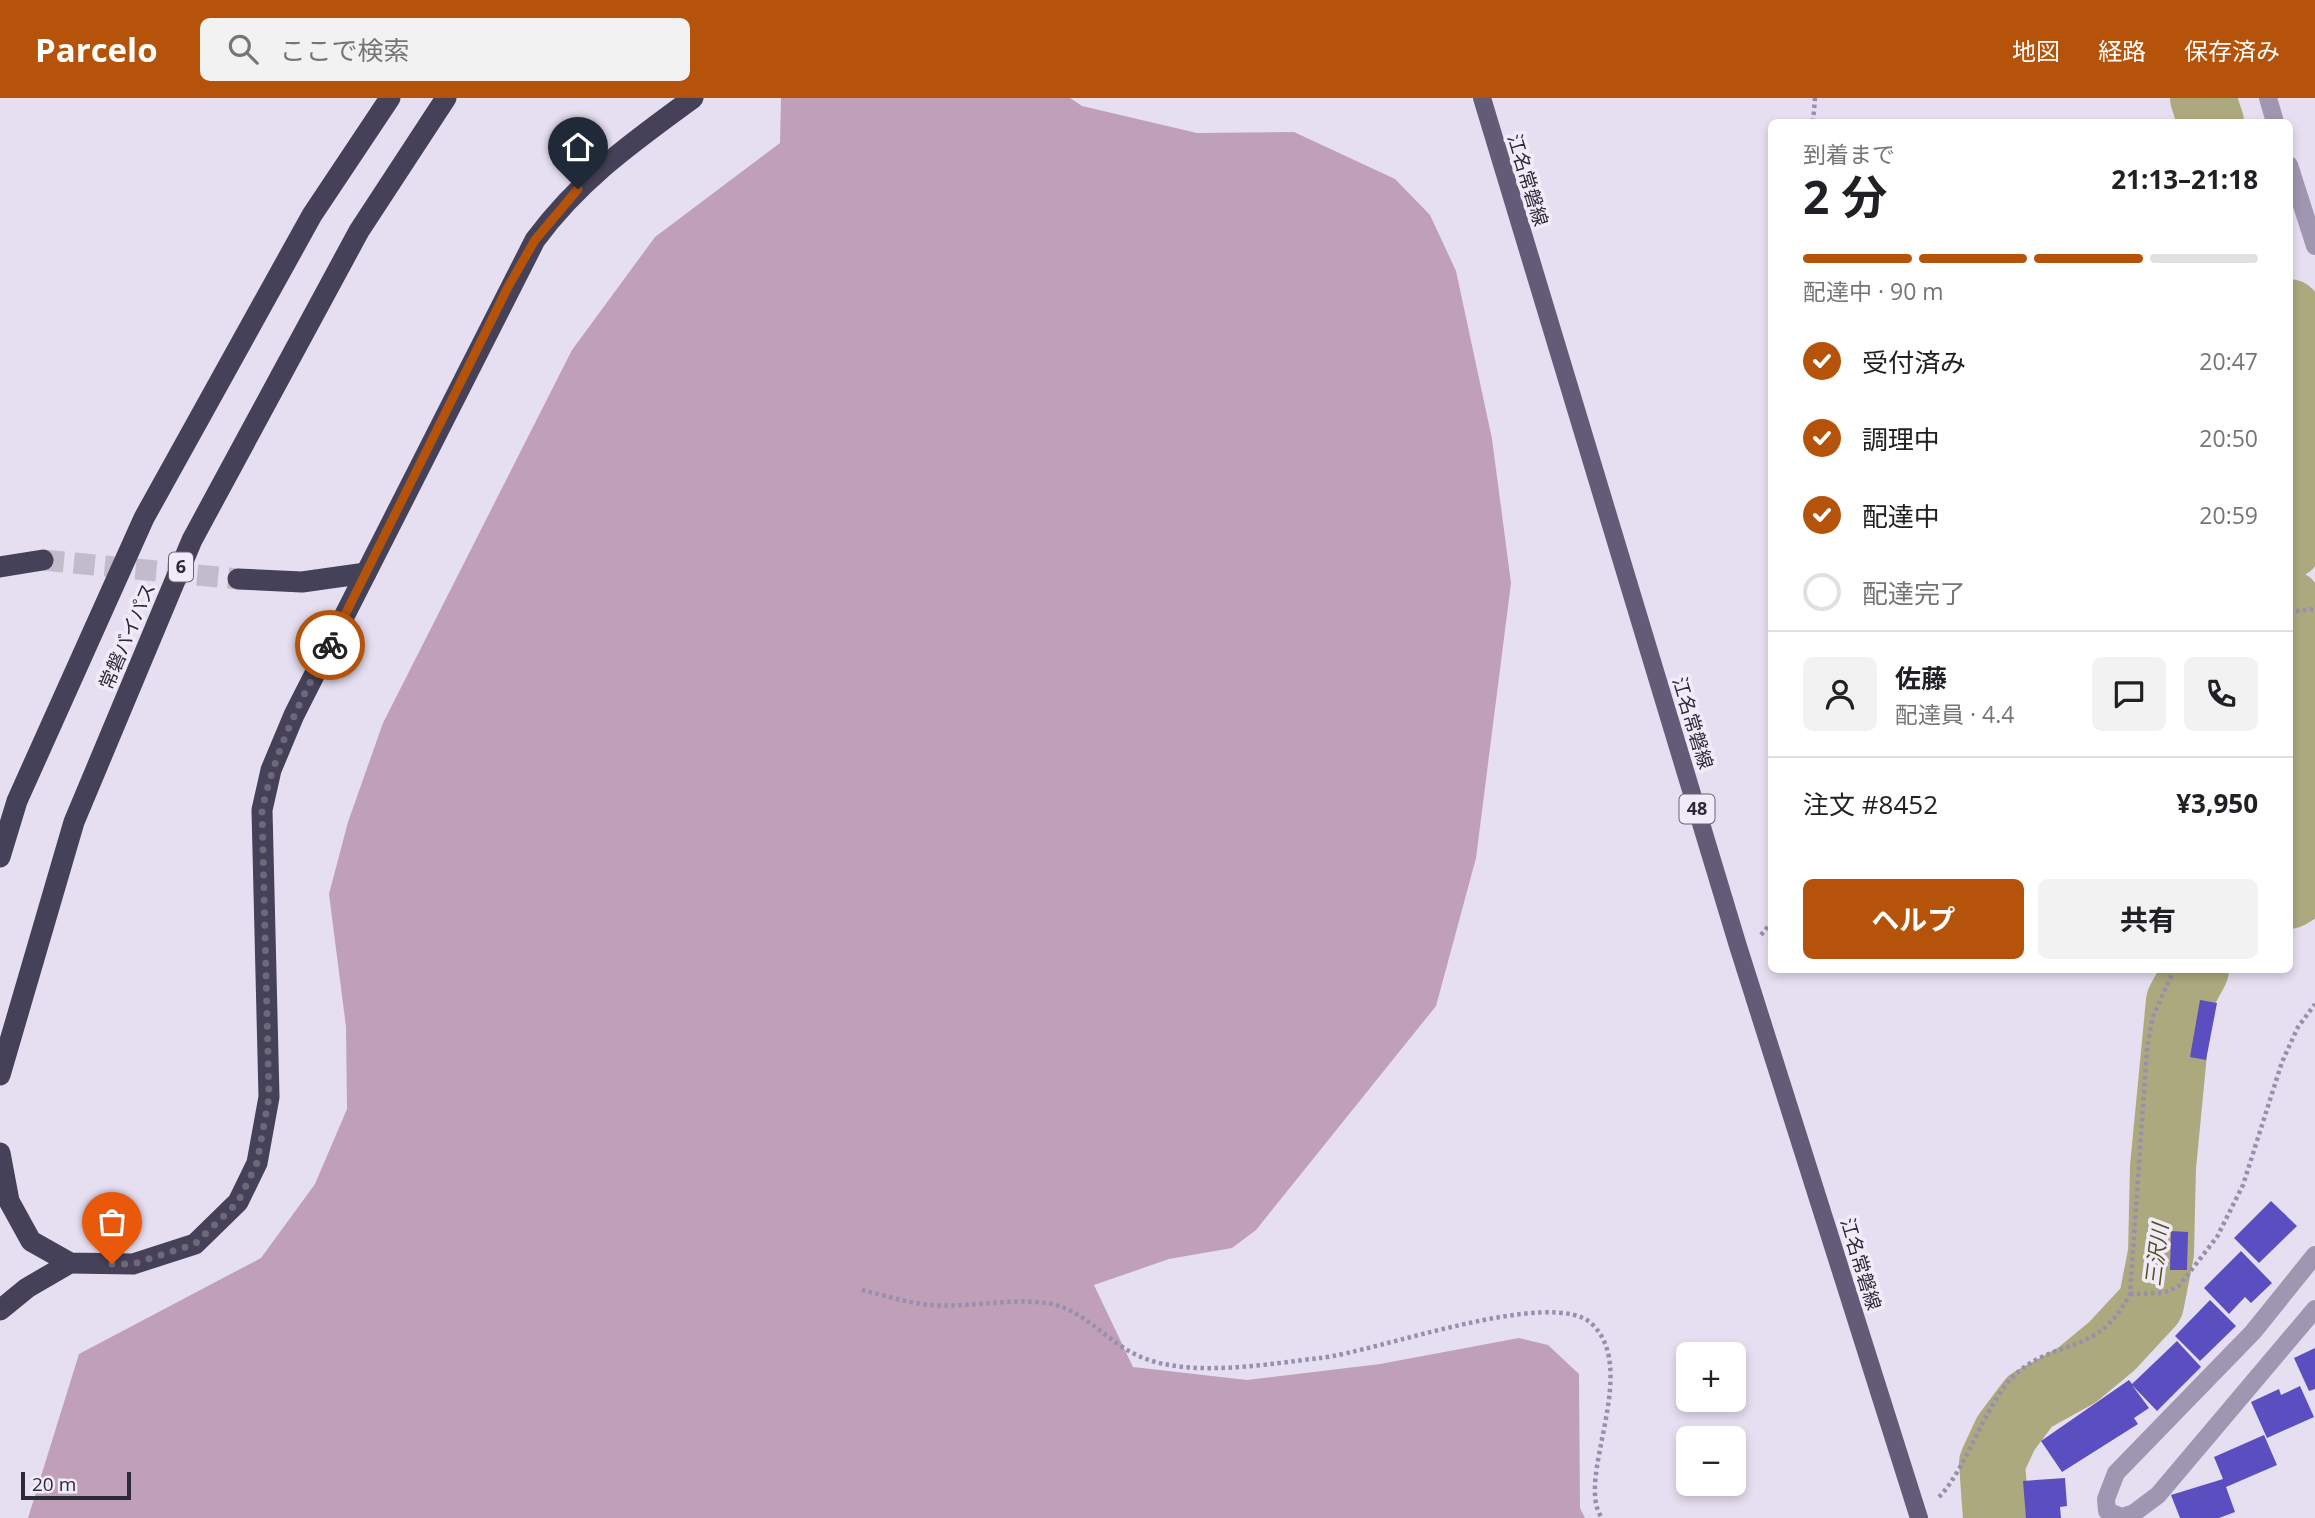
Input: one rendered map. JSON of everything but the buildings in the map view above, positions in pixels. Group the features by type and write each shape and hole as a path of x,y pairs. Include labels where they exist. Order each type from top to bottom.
{"highway":[{"name":"常磐バイパス","path":"0,857 17,801 144,518 312,215 390,98"},
{"name":"常磐バイパス","path":"0,1075 74,822 192,540 359,230 446,98"},
{"path":"0,1153 9,1201 31,1241 70,1263 133,1264 195,1244 238,1202 257,1163 269,1097 262,810 271,770 294,715 535,240 563,203 607,161 694,98"},
{"path":"0,567 43,560"},
{"path":"239,579 302,582 366,573"},
{"path":"0,1310 27,1289 70,1263"}],"main road":[{"name":"江名常磐線","path":"1482,98 1738,946 1919,1518"}],"street":[{"path":"2267,98 2274,119"},
{"path":"2293,177 2315,246"},
{"path":"2315,1255 2253,1332 2116,1473 2106,1499 2107,1511 2122,1517 2134,1513 2158,1495 2315,1309"}],"path":[{"path":"1813,119 1815,98"},
{"path":"2293,612 2315,609"},
{"path":"1933,1503 1945,1491 2016,1374 2029,1365 2087,1341 2105,1329 2121,1311 2130,1294 2147,1049 2153,1016 2173,973"},
{"path":"2130,1294 2163,1293 2178,1287 2217,1237 2243,1185 2282,1062 2298,1027 2315,1004"},
{"path":"862,1290 929,1305 1046,1303 1071,1309 1115,1343 1143,1358 1179,1366 1247,1366 1350,1355 1510,1314 1574,1312 1597,1330 1607,1353 1608,1420 1596,1492 1598,1512 1602,1518"}],"shaded area":[{"path":"781,98 1070,98 1082,106 1197,133 1294,132 1395,179 1430,215 1456,271 1492,439 1511,583 1476,858 1436,1006 1256,1230 1232,1248 1169,1259 1094,1285 1133,1367 1247,1380 1380,1364 1519,1338 1548,1345 1579,1374 1580,1508 1585,1518 28,1518 79,1354 261,1258 315,1184 347,1109 346,1027 329,894 348,822 383,723 572,350 655,237 780,143"}],"waterway":[{"name":"三沢川","path":"2203,98 2210,119"},
{"name":"三沢川","path":"2293,323 2314,399 2310,446 2293,518"},
{"name":"三沢川","path":"2293,629 2310,738 2315,855 2302,888 2293,894"},
{"name":"三沢川","path":"1996,1518 1992,1463 2006,1433 2030,1401 2077,1375 2112,1346 2151,1304 2161,1253 2163,1167 2179,1001 2194,973"}],"tunnel":[{"path":"43,560 238,579"}],"way so far":[{"path":"112,1264 133,1264 195,1244 238,1202 257,1163 264,1139 269,1097 261,868 262,810 271,770 294,715 330,645"}],"route":[{"path":"330,645 508,287 535,240 563,203 578,189"}]}
